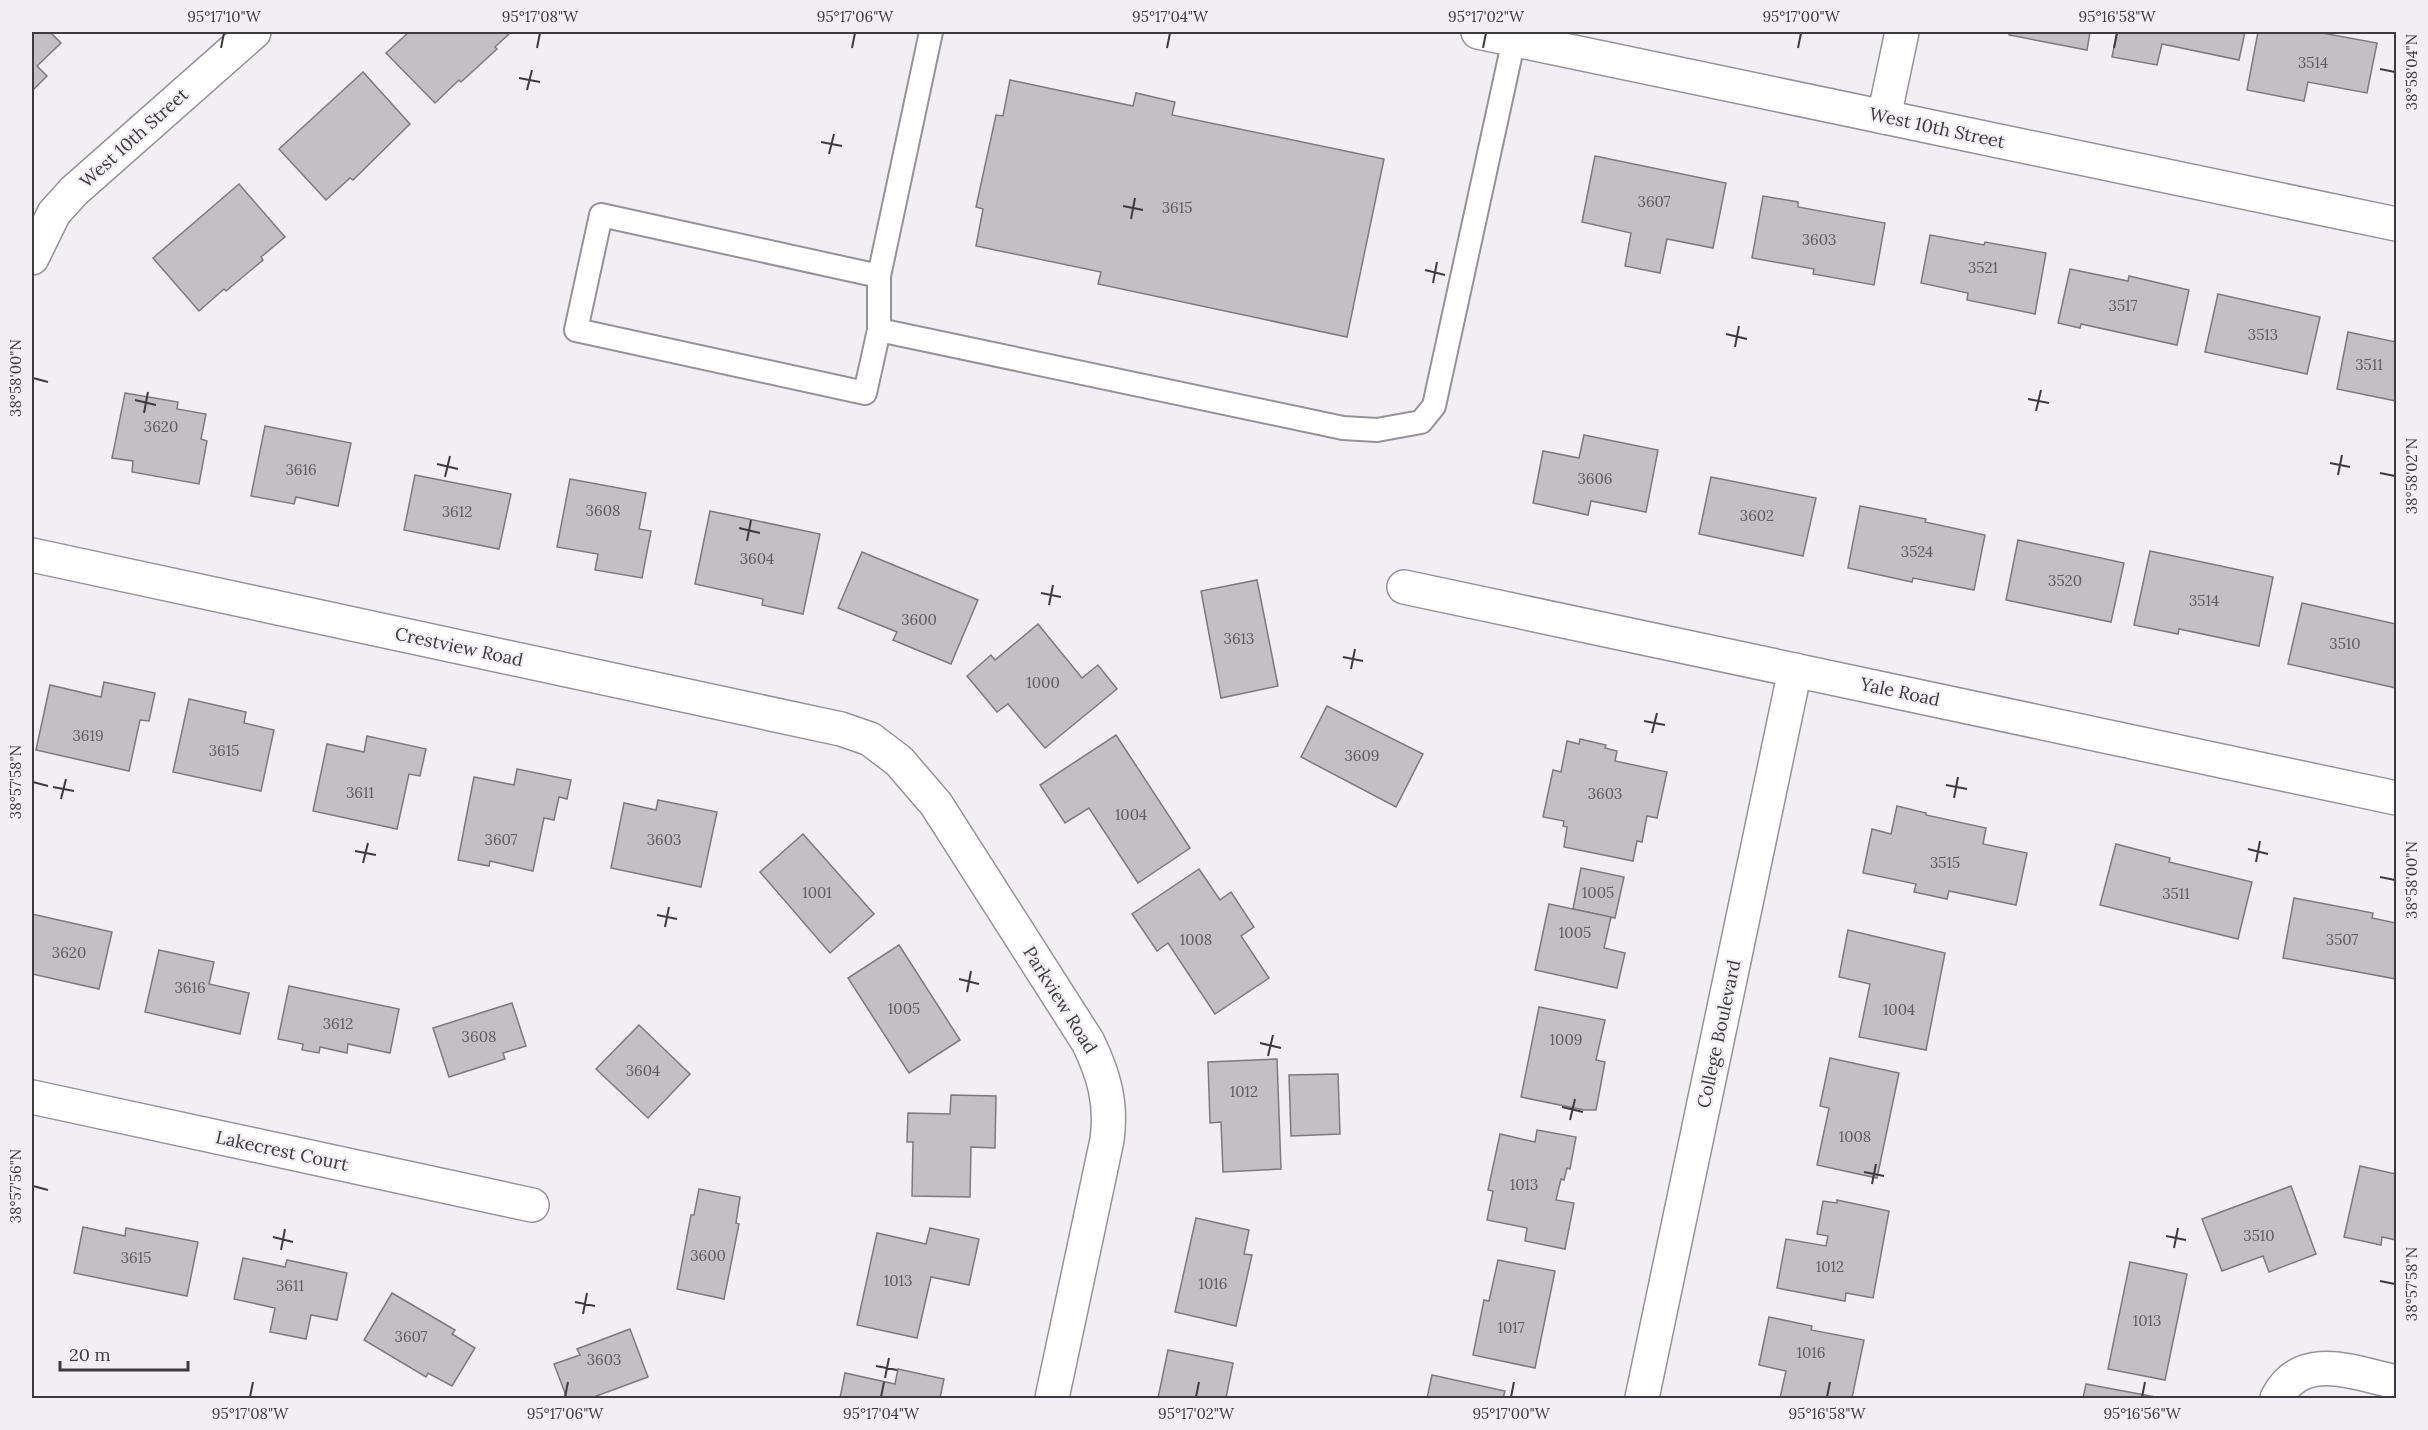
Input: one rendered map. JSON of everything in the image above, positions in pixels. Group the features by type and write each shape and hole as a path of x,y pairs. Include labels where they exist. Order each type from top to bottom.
{"street":[{"name":"West 10th Street","path":"32,258 54,213 74,191 254,32"},
{"name":"West 10th Street","path":"1478,32 2397,224"},
{"path":"1884,117 1902,32"},
{"name":"Crestview Road","path":"32,555 841,729 856,733 882,748"},
{"name":"Yale Road","path":"1404,588 2397,798"},
{"name":"College Boulevard","path":"1642,1398 1795,670"},
{"name":"Parkview Road","path":"882,748 913,775 936,804 1088,1042 1105,1081 1109,1112 1107,1140 1052,1398"},
{"name":"Lakecrest Court","path":"32,1097 532,1205"},
{"path":"2285,1387 2310,1370 2327,1368 2397,1382"}],"lane":[{"path":"879,276 601,215 576,330 865,393 879,330 879,276 931,32"},
{"path":"879,330 1343,428 1377,430 1421,422 1434,406 1514,39"}],"building":[{"path":"32,32 50,32 61,43 37,66 47,76 32,91"},
{"path":"409,32 511,32 495,47 497,49 435,103 386,53"},
{"path":"2009,32 2090,32 2087,50 2009,35"},
{"path":"2117,32 2245,32 2239,60 2162,44 2157,65 2112,57"},
{"path":"2258,32 2317,32 2377,43 2367,93 2308,82 2304,101 2247,90"},
{"path":"363,72 410,124 353,180 350,178 326,200 279,149"},
{"path":"1010,80 1133,106 1136,93 1175,102 1172,115 1384,159 1347,337 1098,284 1101,272 976,246 983,209 976,207 996,115 1003,116"},
{"path":"1595,156 1726,183 1713,248 1667,239 1660,273 1625,266 1631,233 1582,222"},
{"path":"239,184 285,237 261,257 263,260 199,311 153,258"},
{"path":"1763,196 1798,202 1798,207 1885,223 1874,285 1813,274 1814,269 1752,258"},
{"path":"1930,235 2046,253 2035,314 1967,300 1968,293 1921,283"},
{"path":"2070,269 2128,281 2129,276 2189,290 2177,345 2081,324 2080,328 2058,323"},
{"path":"2218,294 2320,317 2307,374 2205,352"},
{"path":"2348,332 2396,342 2396,401 2337,389"},
{"path":"125,393 178,402 177,409 206,414 201,439 207,441 199,484 132,472 133,461 112,458"},
{"path":"265,426 351,443 338,506 296,497 294,504 251,496"},
{"path":"1584,435 1658,450 1646,512 1591,501 1588,515 1533,503 1543,451 1579,458"},
{"path":"415,475 511,494 499,549 404,530"},
{"path":"1711,477 1816,498 1803,556 1699,534"},
{"path":"570,479 646,493 639,529 651,531 642,578 595,570 598,554 557,547"},
{"path":"1860,506 1926,519 1925,522 1985,535 1974,590 1913,578 1912,582 1848,568"},
{"path":"710,511 820,534 803,614 762,605 763,599 695,584"},
{"path":"2018,540 2124,563 2111,622 2006,600"},
{"path":"2150,551 2273,577 2259,646 2179,629 2178,634 2134,625"},
{"path":"862,552 978,600 951,664 893,640 897,632 838,608"},
{"path":"1257,580 1278,686 1221,698 1201,591"},
{"path":"2302,603 2396,624 2396,688 2288,664"},
{"path":"1038,624 1082,678 1098,665 1117,689 1045,748 1008,704 997,712 967,676 991,655 995,660"},
{"path":"104,682 155,693 149,721 140,720 129,771 36,750 50,685 101,697"},
{"path":"189,699 246,712 244,723 274,730 261,791 173,772"},
{"path":"1327,706 1423,754 1396,807 1301,757"},
{"path":"1116,735 1190,848 1138,883 1089,808 1065,823 1040,785"},
{"path":"367,736 426,749 420,776 409,774 397,829 313,811 327,744 364,752"},
{"path":"1580,739 1606,745 1605,748 1617,751 1615,761 1667,772 1657,818 1647,816 1642,842 1637,841 1633,861 1564,847 1567,827 1563,826 1564,821 1543,817 1553,770 1561,772 1567,741 1579,744"},
{"path":"517,769 571,780 567,799 559,797 554,820 544,818 533,871 490,861 489,866 458,860 474,777 514,785"},
{"path":"658,800 717,812 701,887 611,868 624,803 656,810"},
{"path":"1897,806 1986,828 1983,844 2027,853 2016,905 1949,891 1947,899 1914,892 1916,884 1863,873 1872,829 1891,834"},
{"path":"803,834 874,914 830,953 760,872"},
{"path":"2116,844 2170,858 2169,862 2252,882 2238,939 2100,905"},
{"path":"1581,868 1624,877 1615,918 1573,909"},
{"path":"1199,869 1220,900 1231,892 1254,927 1241,936 1269,978 1215,1014 1168,943 1157,951 1132,914"},
{"path":"2294,898 2373,913 2372,918 2396,923 2396,979 2283,958"},
{"path":"1549,904 1611,917 1604,948 1625,953 1617,988 1535,970"},
{"path":"32,914 112,932 99,989 32,974"},
{"path":"1848,930 1945,953 1926,1050 1859,1037 1870,984 1839,977"},
{"path":"899,945 960,1040 909,1073 848,978"},
{"path":"159,950 214,962 209,984 249,993 240,1034 145,1012"},
{"path":"289,986 399,1009 390,1053 348,1044 347,1053 320,1047 319,1053 302,1050 303,1044 278,1039"},
{"path":"512,1003 526,1046 503,1053 505,1059 449,1077 433,1028"},
{"path":"1539,1007 1605,1020 1596,1060 1605,1062 1596,1110 1584,1110 1521,1097"},
{"path":"639,1025 690,1074 648,1118 596,1069"},
{"path":"1830,1058 1899,1073 1877,1178 1817,1165 1829,1108 1820,1106"},
{"path":"1277,1059 1281,1169 1223,1172 1221,1122 1210,1123 1208,1062"},
{"path":"1338,1074 1340,1134 1291,1136 1289,1075"},
{"path":"951,1095 996,1096 995,1148 971,1147 970,1197 912,1196 913,1142 907,1142 908,1113 950,1114"},
{"path":"1537,1130 1576,1137 1570,1169 1567,1168 1564,1180 1561,1179 1556,1200 1574,1203 1565,1249 1525,1241 1527,1228 1487,1220 1493,1191 1488,1190 1500,1134 1535,1142"},
{"path":"2360,1166 2396,1174 2396,1240 2382,1237 2381,1245 2344,1237"},
{"path":"2291,1186 2316,1254 2269,1272 2263,1256 2222,1271 2202,1219"},
{"path":"699,1189 740,1197 736,1223 739,1224 724,1299 677,1289 691,1215 694,1215"},
{"path":"1837,1200 1889,1211 1873,1298 1846,1293 1845,1301 1777,1288 1786,1239 1826,1246 1828,1236 1817,1234 1823,1201 1837,1203"},
{"path":"1196,1218 1249,1230 1244,1254 1252,1255 1236,1326 1175,1312"},
{"path":"83,1227 125,1236 126,1228 198,1242 187,1296 74,1273"},
{"path":"930,1228 979,1239 969,1285 931,1277 917,1338 857,1325 877,1233 926,1244"},
{"path":"243,1258 285,1267 287,1260 347,1273 337,1320 311,1315 306,1339 270,1332 275,1308 234,1299"},
{"path":"1498,1260 1555,1271 1535,1368 1473,1355 1484,1300 1489,1301"},
{"path":"2130,1262 2187,1274 2165,1380 2108,1369"},
{"path":"392,1293 455,1330 452,1334 475,1348 452,1386 428,1373 426,1377 364,1340"},
{"path":"1769,1317 1812,1326 1811,1330 1864,1340 1852,1398 1780,1398 1786,1371 1759,1365"},
{"path":"630,1329 648,1377 591,1398 567,1398 554,1364 580,1355 577,1349"},
{"path":"1168,1350 1233,1363 1226,1398 1158,1398"},
{"path":"898,1369 944,1379 940,1398 840,1398 845,1373 895,1384"},
{"path":"1432,1375 1505,1391 1503,1398 1427,1398"},
{"path":"2086,1384 2161,1398 2083,1398"}]}
